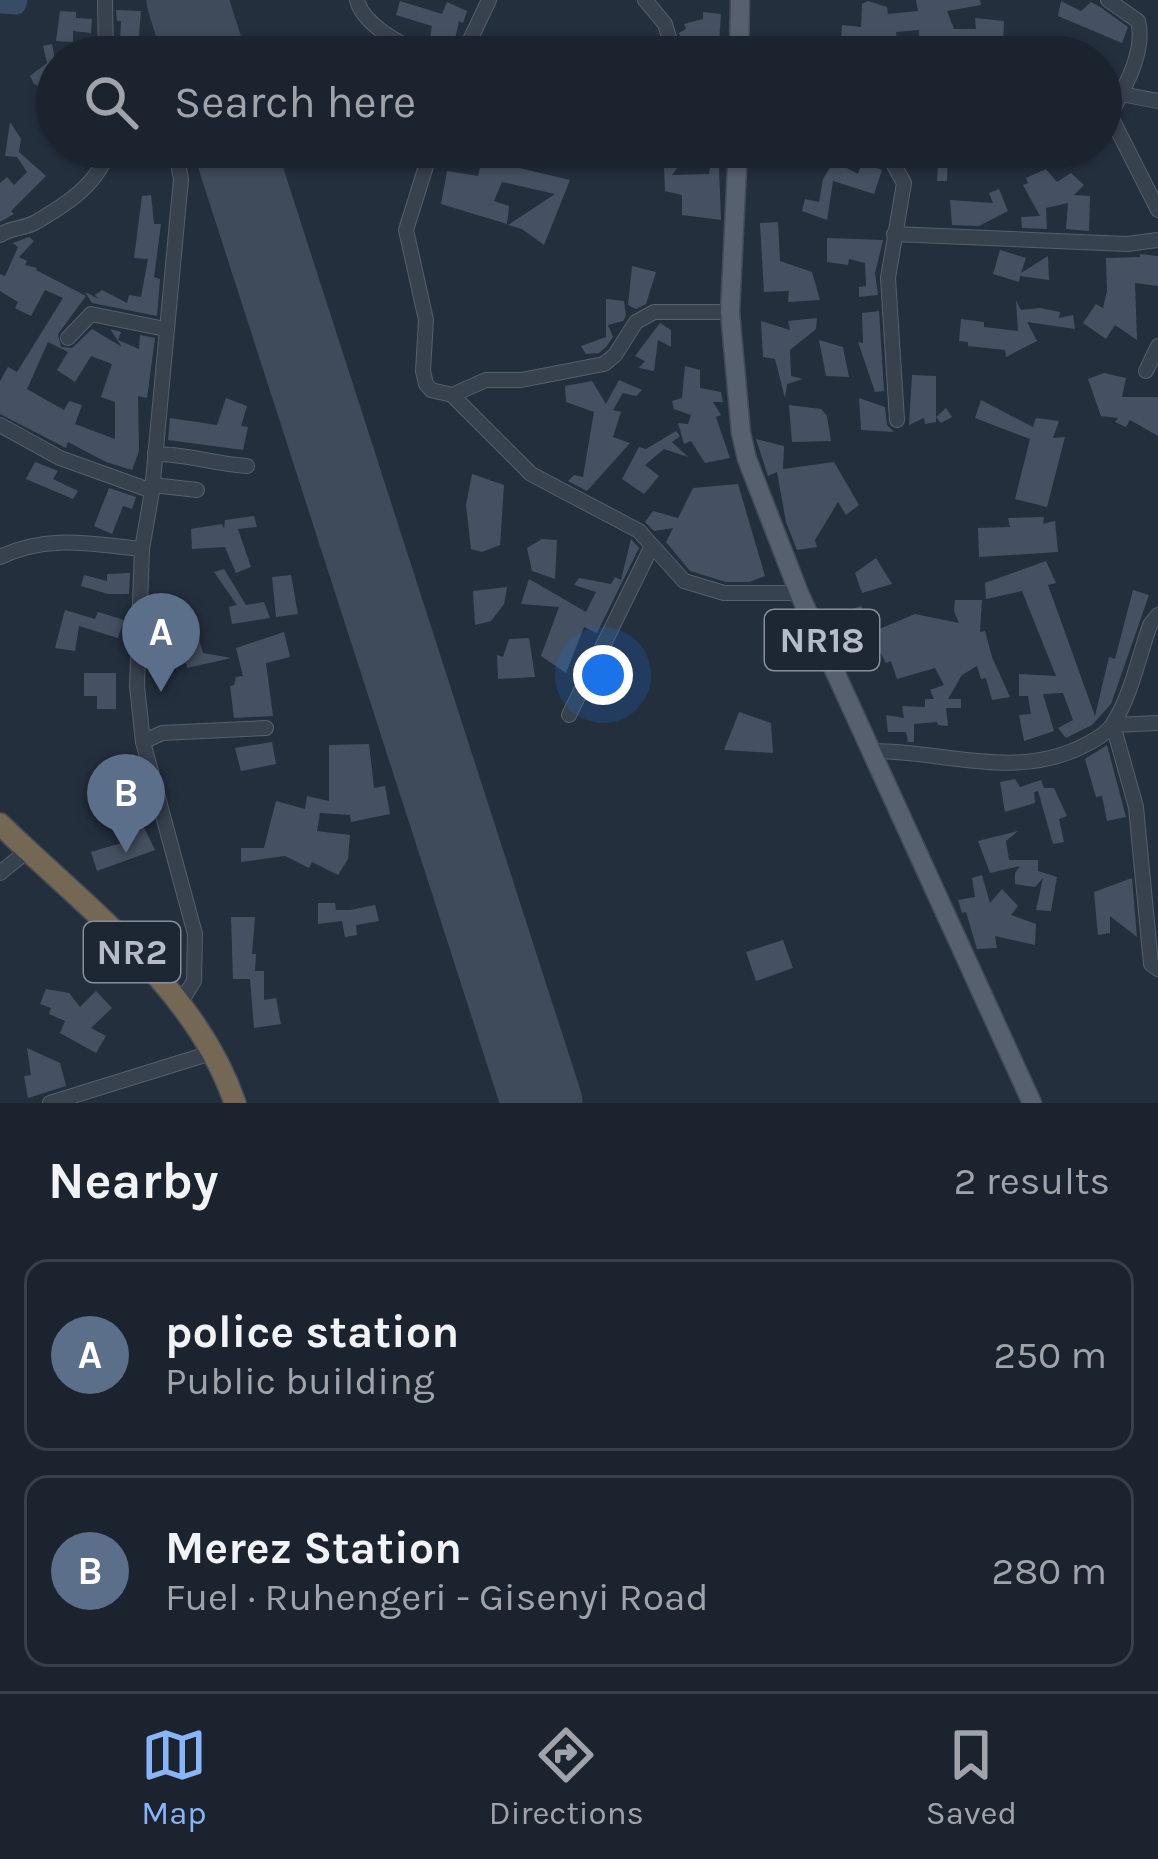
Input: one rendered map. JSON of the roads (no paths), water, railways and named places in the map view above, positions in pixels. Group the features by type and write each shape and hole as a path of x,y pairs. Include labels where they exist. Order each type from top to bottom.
{"highway":[{"name":"NR2","path":"0,824 146,966 212,1053 235,1103"}],"main road":[{"path":"739,36 740,0"},
{"name":"NR18","path":"737,168 730,312 744,446 800,593 1032,1103"}],"street":[{"path":"105,0 106,36"},
{"path":"357,0 358,9 390,36"},
{"path":"472,36 489,0"},
{"path":"645,0 668,36"},
{"path":"1108,0 1138,21 1141,34 1122,91"},
{"path":"1122,94 1158,101"},
{"path":"1122,147 1158,210"},
{"path":"0,235 38,222 80,193 100,168"},
{"path":"179,168 153,488 142,549 137,686 143,742 195,934 194,981 179,1006"},
{"path":"426,168 406,241 426,320 423,371 431,390 452,395 531,474 639,531 684,581 724,593 800,593"},
{"path":"896,168 904,183 888,278 897,420"},
{"path":"894,234 1127,244 1158,240"},
{"path":"452,395 486,380 521,380 604,364 636,322 654,311 730,312"},
{"path":"68,338 91,314 165,329"},
{"path":"1146,371 1158,346"},
{"path":"0,425 60,458 153,488 197,490"},
{"path":"155,454 185,454 214,464 247,466"},
{"path":"0,557 29,543 50,541 142,549"},
{"path":"569,715 652,548"},
{"path":"1158,615 1113,725 1136,807 1151,964 1158,969"},
{"path":"873,751 912,751 974,764 1013,765 1063,756 1113,725 1158,723"},
{"path":"143,742 162,734 266,728"},
{"path":"0,873 27,850"},
{"path":"50,1103 212,1053"}],"waterway":[{"path":"0,3 16,4 17,0"}],"place":[{"name":"police station","path":"161,692"},
{"name":"Merez Station","path":"126,853"}]}
